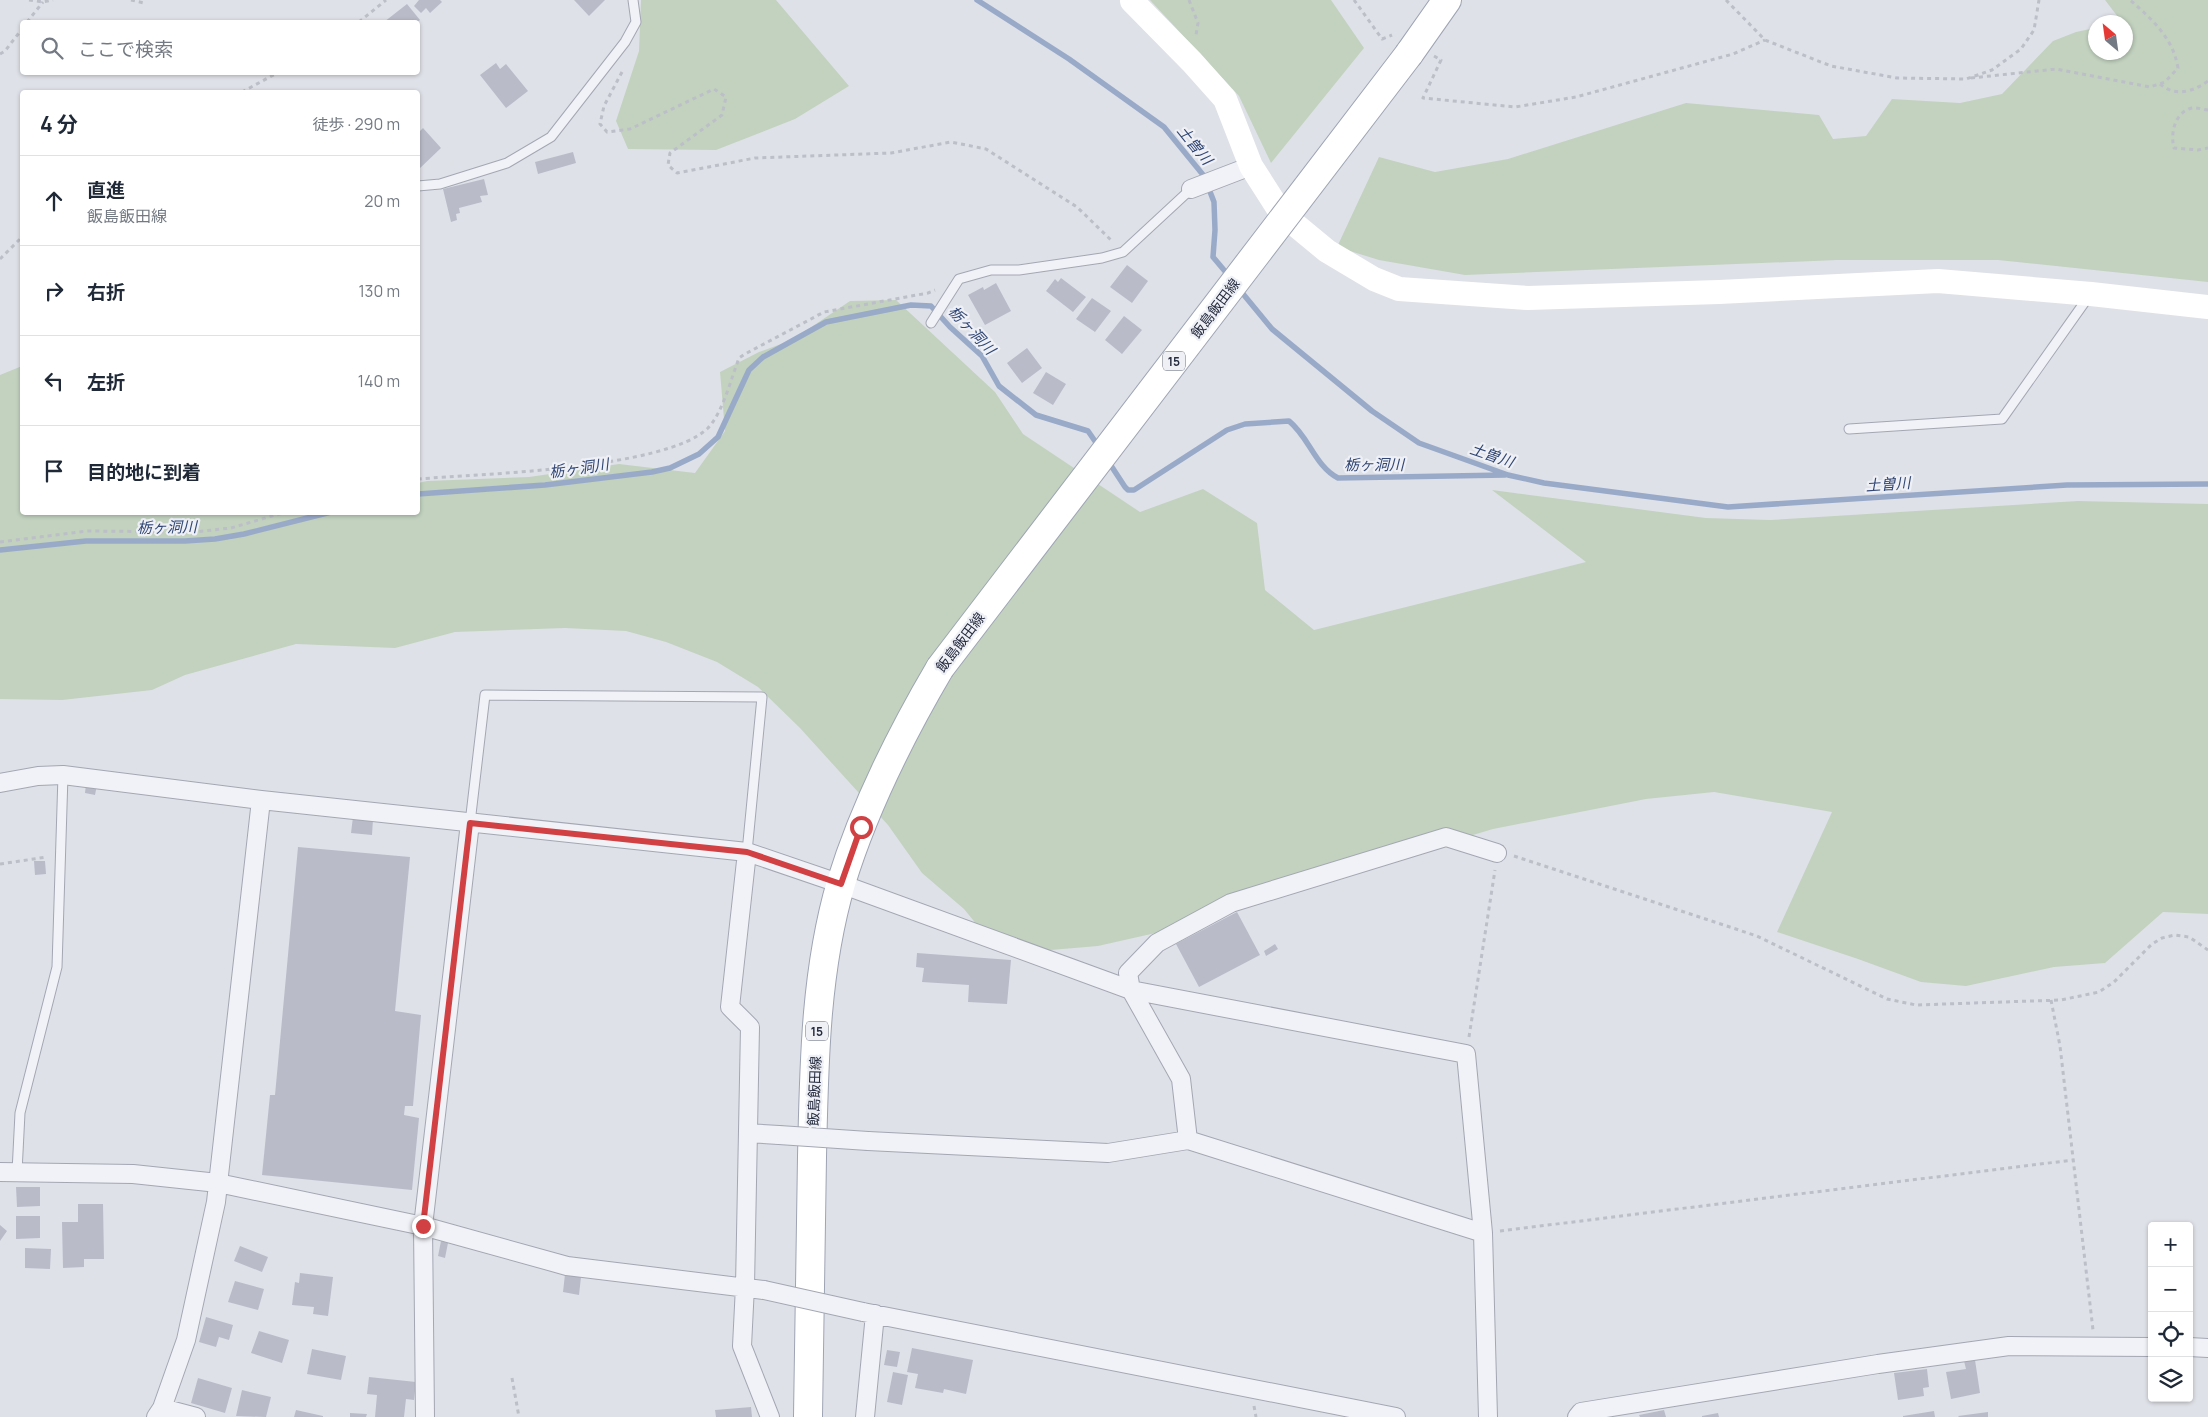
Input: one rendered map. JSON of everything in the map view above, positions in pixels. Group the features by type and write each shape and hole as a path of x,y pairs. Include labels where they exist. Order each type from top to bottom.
{"main road":[{"name":"飯島飯田線","path":"808,1417 814,1062 825,956 841,884 861,827 887,766 913,714 940,668 1420,54 1448,0"}],"street":[{"path":"1132,0 1225,99 1251,166 1282,213 1327,251 1374,279 1398,289 1528,298 1719,292 1938,281 2091,294 2208,307"},
{"path":"1191,189 1251,166"},
{"path":"0,783 38,776 63,775 261,800 747,852 841,884 1131,990 1466,1054 1483,1233 1488,1417"},
{"path":"196,1417 159,1412 186,1340 216,1202 261,800"},
{"path":"425,1417 423,1226 470,823"},
{"path":"1188,1140 1181,1079 1131,990 1128,973 1158,943 1231,903 1446,837 1498,853"},
{"path":"747,852 730,1007 750,1027 742,1346 770,1417"},
{"path":"748,1133 868,1142 1108,1153 1188,1140 1483,1233"},
{"path":"8,1172 133,1174 218,1183 423,1226 567,1266 745,1286 869,1313 1396,1417"},
{"path":"865,1417 869,1313"},
{"path":"1577,1417 1581,1412 1878,1364 2009,1346 2095,1345 2148,1347"},
{"path":"2193,1348 2208,1348"}],"lane":[{"path":"420,186 440,184 507,163 551,137 625,42 636,22 633,0"},
{"path":"931,323 959,279 991,270 1019,270 1102,258 1123,252 1191,189"},
{"path":"1849,428 2002,418 2091,294"},
{"path":"470,823 485,695 762,697 747,852"},
{"path":"8,1172 20,1113 57,967 63,775"}],"path":[{"path":"29,0 43,2 53,0"},
{"path":"131,0 144,3"},
{"path":"361,20 386,0"},
{"path":"1189,0 1198,23 1192,62"},
{"path":"1354,0 1382,40"},
{"path":"1726,0 1765,40 1831,66 1897,78 1966,78 2056,69 2150,87 2166,82 2178,68 2176,56 2166,35 2130,0"},
{"path":"1966,78 1992,70 2021,49 2034,30 2040,0"},
{"path":"29,20 43,2"},
{"path":"0,54 6,51 20,32"},
{"path":"1420,54 1441,60 1423,98 1515,107 1605,90 1733,54 1765,40"},
{"path":"625,42 633,57 618,77 604,106 600,124 607,132 630,129 714,89 726,97 722,115 670,153 668,165 678,173 755,158 891,153 952,142 986,149 1078,207 1123,252"},
{"path":"246,90 273,75"},
{"path":"2159,84 2172,92 2181,92 2191,90 2208,81"},
{"path":"2208,110 2194,107 2187,110 2178,117 2171,137 2174,148 2198,150 2208,148"},
{"path":"0,258 20,239"},
{"path":"420,480 601,463 657,453 683,443 707,429 716,417 739,358 745,354 824,312 928,294 959,279"},
{"path":"0,542 88,531 194,532 230,528 276,515"},
{"path":"1466,1054 1498,853 1519,858 1757,936 1887,1000 1916,1005 2052,1000 2099,992 2114,982 2152,944 2162,938 2175,935 2188,936 2208,950"},
{"path":"0,864 60,856"},
{"path":"2052,1000 2060,1046 2095,1345"},
{"path":"1483,1233 2073,1160"},
{"path":"512,1378 519,1417"}],"green space":[{"path":"641,0 776,0 849,86 795,119 716,150 628,149 616,121 639,51"},
{"path":"1150,0 1331,0 1364,48 1271,163 1239,96"},
{"path":"2105,0 2208,0 2208,282 1998,260 1837,260 1465,275 1379,260 1337,247 1379,157 1435,172 1508,159 1686,103 1819,115 1833,139 1866,136 1892,99 1960,103 2002,94 2053,41 2076,32 2088,29 2088,60 2133,60 2133,15 2116,15"},
{"path":"896,300 995,392 1023,434 1140,512 1203,489 1257,523 1265,590 1314,630 1586,562 1492,490 1706,518 1770,520 2078,501 2208,504 2208,914 2163,912 2105,963 2054,967 1966,986 1921,982 1777,932 1832,812 1714,792 1646,799 1493,829 1379,863 1182,927 1098,946 1027,952 991,942 964,909 922,873 888,825 800,728 758,687 717,662 666,642 626,631 565,628 455,632 395,648 296,644 185,675 152,690 62,700 0,699 0,375 20,367 20,515 420,515 420,483 427,481 529,477 619,464 695,473 725,431 720,372 759,352 792,340 850,301"}],"building":[{"path":"419,0 440,0 442,2 430,13 426,8 421,13 414,6"},
{"path":"574,0 605,0 589,16"},
{"path":"407,4 420,20 387,20"},
{"path":"496,63 500,69 506,64 528,91 506,108 480,75"},
{"path":"423,128 441,148 420,168 420,131"},
{"path":"573,152 576,163 538,174 535,162"},
{"path":"484,179 488,195 480,196 482,202 459,208 460,213 456,214 457,220 451,222 443,189"},
{"path":"1127,265 1148,281 1132,303 1110,287"},
{"path":"1061,278 1086,297 1073,312 1046,291 1055,279 1058,282"},
{"path":"996,283 1011,311 985,325 968,295 983,287 984,290"},
{"path":"1092,298 1111,311 1095,332 1076,319"},
{"path":"1124,316 1142,330 1122,354 1105,340"},
{"path":"1027,348 1042,368 1022,383 1007,363"},
{"path":"1046,372 1066,384 1053,405 1033,393"},
{"path":"86,784 97,785 95,795 85,793"},
{"path":"353,817 373,819 372,835 351,833"},
{"path":"298,847 410,857 395,1011 421,1015 413,1106 405,1106 404,1115 419,1118 412,1190 262,1175 270,1095 275,1095"},
{"path":"34,861 45,861 46,874 35,875"},
{"path":"1237,912 1260,955 1199,987 1176,944"},
{"path":"1275,944 1278,949 1266,956 1264,951"},
{"path":"917,953 1011,960 1007,1004 968,1002 969,985 922,982 924,968 916,967"},
{"path":"16,1187 40,1187 40,1206 17,1207"},
{"path":"78,1204 103,1204 104,1259 84,1259 84,1267 63,1268 62,1222 78,1222"},
{"path":"16,1216 40,1216 40,1238 16,1239"},
{"path":"0,1225 7,1231 0,1241"},
{"path":"441,1241 448,1243 445,1258 438,1256"},
{"path":"240,1246 268,1257 262,1272 234,1261"},
{"path":"25,1248 51,1249 50,1269 25,1268"},
{"path":"300,1273 333,1277 328,1316 313,1314 314,1307 292,1305 295,1282 299,1283"},
{"path":"565,1274 581,1277 579,1295 563,1292"},
{"path":"235,1281 264,1289 258,1310 228,1302"},
{"path":"206,1317 233,1325 229,1340 219,1337 216,1347 199,1342"},
{"path":"259,1331 289,1340 282,1363 251,1353"},
{"path":"912,1348 973,1360 966,1394 944,1389 943,1393 915,1388 918,1374 907,1372"},
{"path":"312,1349 346,1356 341,1380 307,1374"},
{"path":"887,1350 900,1352 897,1367 884,1365"},
{"path":"1975,1360 1980,1393 1951,1399 1946,1372 1966,1369 1964,1361"},
{"path":"1927,1369 1929,1387 1923,1388 1924,1396 1898,1400 1894,1373"},
{"path":"893,1372 908,1375 902,1405 887,1402"},
{"path":"369,1377 416,1382 414,1400 406,1399 404,1417 375,1417 377,1395 367,1394"},
{"path":"198,1378 232,1388 225,1413 191,1403"},
{"path":"242,1390 271,1397 266,1417 236,1416"},
{"path":"751,1407 752,1417 716,1417 715,1410"},
{"path":"296,1410 323,1416 323,1417 294,1417"},
{"path":"1664,1410 1666,1417 1640,1417 1639,1415"},
{"path":"1934,1411 1935,1417 1903,1417 1903,1416"},
{"path":"1988,1412 1988,1417 1958,1416"},
{"path":"350,1413 367,1414 366,1417 350,1417"},
{"path":"1718,1413 1719,1417 1702,1417 1702,1416"}],"waterway":[{"name":"土曽川","path":"977,0 1069,59 1164,127 1204,176 1214,202 1215,230 1213,257 1229,276"},
{"name":"土曽川","path":"1239,289 1272,329 1372,411 1419,443 1508,475 1544,483 1728,507 2067,485 2208,484"},
{"name":"栃ヶ洞川","path":"420,494 545,485 652,472 670,468 699,454 718,437 749,370 763,357 826,322 911,305 931,306 950,327 982,356 999,386 1036,415 1088,431 1099,447"},
{"name":"栃ヶ洞川","path":"1108,461 1125,487 1128,490 1134,490 1227,430 1245,424 1289,421 1302,435 1323,466 1338,478 1505,475"},
{"name":"栃ヶ洞川","path":"0,550 86,541 185,541 215,539 244,534 319,515"}],"route":[{"path":"423,1226 470,823 747,852 841,884 861,827"}]}
